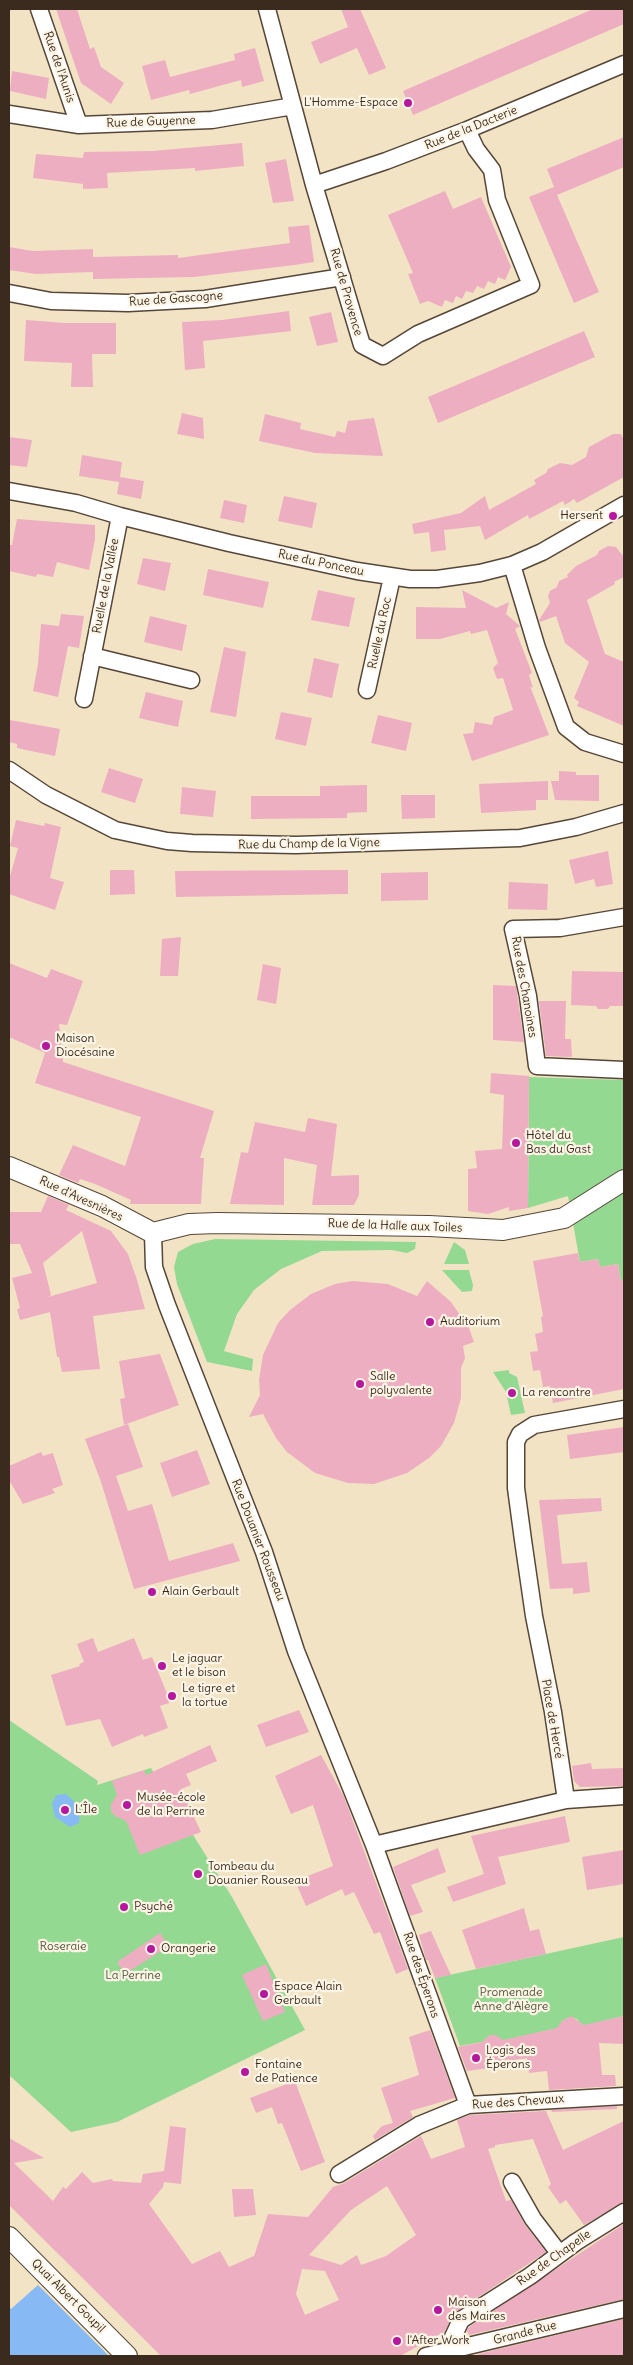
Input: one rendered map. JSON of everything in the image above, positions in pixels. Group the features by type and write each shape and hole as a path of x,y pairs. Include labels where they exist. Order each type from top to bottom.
{"street":[{"name":"Rue de l'Aunis","path":"39,9 79,125"},
{"name":"Rue de Provence","path":"267,9 314,185 362,345 383,356 418,334 531,285 497,200 492,170 476,148 467,130"},
{"name":"Rue de la Dacterie","path":"314,185 386,162 624,64"},
{"name":"Rue de Guyenne","path":"9,114 79,125 212,120 293,106"},
{"name":"Rue de Gascogne","path":"9,293 51,301 128,303 205,299 342,277"},
{"name":"Rue du Ponceau","path":"9,491 76,503 229,543 392,577 437,579 480,573 512,565 542,552 624,505"},
{"name":"Ruelle de la Vallée","path":"84,699 120,516"},
{"path":"512,565 537,648 566,727 585,742 624,754"},
{"name":"Ruelle du Roc","path":"368,690 392,577"},
{"path":"92,656 190,680"},
{"name":"Rue du Champ de la Vigne","path":"9,770 46,795 114,830 167,841 192,843 296,844 520,838 576,827 624,813"},
{"name":"Rue des Chanoines","path":"624,917 560,928 513,929 528,996 537,1066 624,1070"},
{"name":"Rue d'Avesnières","path":"9,1167 102,1206 153,1233"},
{"name":"Rue de la Halle aux Toiles","path":"153,1233 189,1224 218,1223 429,1226 503,1230 564,1218 624,1180"},
{"name":"Rue Douanier Rousseau","path":"153,1233 154,1267 167,1305 278,1593 296,1651 374,1845"},
{"name":"Place de Hercé","path":"566,1800 553,1712 541,1659 527,1568 516,1488 516,1442 520,1434 534,1425 624,1410"},
{"path":"374,1845 566,1800 624,1796"},
{"name":"Rue des Éperons","path":"374,1845 468,2105"},
{"name":"Rue des Chevaux","path":"339,2174 419,2124 468,2105 624,2096"},
{"path":"512,2182 533,2219 559,2253"},
{"name":"Rue de Chapelle","path":"452,2350 453,2338 461,2320 530,2276 559,2253 624,2212"},
{"name":"Quai Albert Goupil","path":"9,2237 127,2356"},
{"name":"Grande Rue","path":"426,2356 624,2309"}],"green space":[{"path":"529,1077 624,1080 624,1280 621,1281 618,1264 600,1267 598,1259 580,1262 568,1196 528,1208"},
{"path":"215,1239 416,1242 415,1249 407,1253 392,1250 322,1251 281,1269 254,1290 237,1314 224,1351 253,1359 252,1371 207,1362 177,1284 174,1267 178,1252 193,1244"},
{"path":"454,1242 465,1250 469,1264 444,1264"},
{"path":"442,1270 469,1270 473,1285 472,1291 462,1292"},
{"path":"509,1370 509,1373 517,1377 525,1413 511,1415 506,1392 493,1372"},
{"name":"La Perrine","path":"9,1720 98,1781 97,1785 151,1768 232,1897 305,2030 117,2122 71,2132 9,2075"},
{"name":"Promenade Anne d'Alègre","path":"624,1937 624,2016 582,2026 577,2019 570,2017 562,2021 559,2028 501,2041 496,2035 490,2035 482,2042 460,2046 435,1978"}],"water":[{"path":"66,1794 80,1807 79,1823 70,1827 55,1817 52,1804 56,1795"},
{"path":"38,2285 109,2356 9,2356 9,2307 11,2309"}],"building":[{"path":"56,9 77,9 90,49 94,47 101,67 124,83 111,104 81,83"},
{"path":"341,9 360,9 386,68 369,75 357,48 320,64 311,42 348,27"},
{"path":"593,9 624,9 624,24 413,115 403,91"},
{"path":"255,48 264,81 242,87 241,80 190,94 189,90 151,100 142,66 165,60 170,77 235,60 234,54"},
{"path":"12,71 49,78 46,99 10,91"},
{"path":"624,137 624,167 557,195 599,292 574,303 529,197 554,187 547,169"},
{"path":"242,143 244,166 195,171 195,168 107,173 108,188 83,189 83,184 33,178 36,154 83,158 84,152 153,151"},
{"path":"286,159 294,201 273,203 265,163"},
{"path":"445,191 453,209 481,197 511,267 505,280 498,277 495,284 488,281 484,289 477,286 473,293 466,291 462,299 456,296 453,303 445,300 442,307 428,301 420,304 408,274 413,273 388,215"},
{"path":"309,225 314,262 294,265 194,277 93,279 93,272 36,274 9,270 9,247 33,251 93,249 93,257 178,255 178,258 290,243 288,227"},
{"path":"289,311 291,331 203,341 205,368 185,370 182,322 222,320"},
{"path":"331,312 338,342 317,346 309,317"},
{"path":"26,320 65,323 116,323 116,354 92,354 93,387 71,387 72,363 24,361"},
{"path":"584,331 595,357 438,423 428,397"},
{"path":"182,413 203,418 204,439 177,434"},
{"path":"265,414 301,423 300,429 335,437 337,431 345,433 348,421 374,418 383,456 315,453 259,441"},
{"path":"613,434 621,434 624,440 624,477 577,503 574,499 565,505 563,501 529,519 528,515 485,540 480,526 444,530 446,550 431,552 429,532 414,534 412,524 461,513 485,496 489,510 536,484 534,480 546,473 548,469 560,463 572,465 586,457 589,447"},
{"path":"9,437 32,440 27,467 9,465"},
{"path":"82,455 122,462 120,477 144,481 141,499 117,494 119,482 79,476"},
{"path":"284,496 317,503 312,528 278,521"},
{"path":"224,500 247,505 244,523 220,518"},
{"path":"17,519 95,525 95,539 89,570 57,562 53,577 37,574 36,577 9,571 9,545 12,545"},
{"path":"608,546 616,547 624,557 624,577 587,600 605,654 624,662 624,726 577,706 579,702 574,698 589,662 565,643 556,616 540,622 539,620 550,603 548,596 550,591 557,587 559,581 568,577 567,575 576,566 597,555 599,551"},
{"path":"143,558 171,563 165,591 137,584"},
{"path":"208,569 269,582 263,608 203,595"},
{"path":"318,590 355,598 349,627 311,620"},
{"path":"462,590 496,608 509,602 506,614 520,626 515,629 532,673 529,675 533,688 530,686 549,735 472,761 463,734 473,733 475,722 492,725 494,717 513,710 503,678 497,679 493,668 498,663 487,630 471,634 470,631 440,639 416,639 416,607 466,608"},
{"path":"61,614 84,616 79,648 68,646 58,697 33,691 38,664 41,624 59,626"},
{"path":"150,616 187,625 182,651 144,642"},
{"path":"224,647 246,652 236,717 210,712"},
{"path":"314,658 339,664 332,698 307,692"},
{"path":"146,692 183,701 178,727 139,718"},
{"path":"281,712 312,718 306,746 275,739"},
{"path":"378,715 412,723 406,751 371,743"},
{"path":"10,720 60,729 55,756 17,748 17,744 9,742"},
{"path":"109,768 143,779 135,803 101,792"},
{"path":"559,771 576,772 576,775 599,775 599,801 555,800 551,781 559,781"},
{"path":"548,781 548,800 536,800 536,810 481,813 479,784"},
{"path":"367,785 367,812 347,813 347,818 251,819 251,796 320,796 320,786"},
{"path":"182,787 216,791 213,817 180,814"},
{"path":"401,795 435,795 435,818 402,819"},
{"path":"16,820 44,826 45,823 61,827 50,878 64,882 55,910 9,894 9,880 18,848 10,846"},
{"path":"608,851 613,884 596,887 594,879 575,884 569,860"},
{"path":"110,870 134,870 135,894 110,895"},
{"path":"348,870 348,894 176,897 175,871"},
{"path":"428,872 428,900 381,901 381,873"},
{"path":"509,882 548,884 547,910 508,909"},
{"path":"181,937 178,976 160,976 162,939"},
{"path":"9,963 47,978 51,969 83,981 67,1025 59,1024 63,1062 214,1111 200,1158 204,1158 201,1204 130,1204 131,1200 95,1184 80,1179 78,1183 59,1175 73,1145 125,1166 141,1117 35,1083 45,1053 9,1037"},
{"path":"263,964 281,968 276,1004 257,1000"},
{"path":"572,971 624,972 624,1006 610,1006 608,1009 598,1009 596,1006 571,1005"},
{"path":"493,985 516,986 524,1042 493,1040"},
{"path":"539,1001 566,1001 565,1039 571,1039 572,1057 546,1056"},
{"name":"Hôtel du Bas du Gast","path":"491,1073 529,1076 528,1208 509,1211 509,1207 488,1214 468,1211 468,1169 477,1168 475,1151 502,1149 504,1095 490,1093"},
{"path":"308,1118 337,1124 331,1176 359,1175 359,1195 354,1205 312,1205 317,1165 284,1158 284,1205 230,1204 241,1152 248,1153 255,1122 305,1132"},
{"path":"48,1196 69,1205 66,1210 111,1231 128,1254 145,1309 93,1316 100,1369 62,1372 59,1357 57,1357 50,1312 20,1320 17,1309 20,1308 12,1278 32,1273 20,1244 9,1244 9,1212 41,1212","holes":["82,1231 97,1283 48,1297 51,1295 43,1263"]},
{"path":"578,1253 580,1262 598,1259 600,1267 618,1264 621,1281 624,1280 624,1389 553,1403 550,1386 543,1387 540,1370 533,1371 530,1352 538,1351 535,1334 543,1332 541,1317 543,1316 533,1261"},
{"name":"Salle polyvalente","path":"353,1281 388,1284 417,1296 427,1281 451,1302 469,1328 474,1342 463,1346 465,1358 461,1368 461,1398 454,1423 441,1446 429,1458 407,1473 374,1484 348,1483 315,1473 287,1452 276,1438 263,1414 249,1417 260,1395 259,1380 263,1355 278,1323 290,1310 311,1294 335,1284"},
{"path":"160,1354 179,1405 124,1425 120,1399 125,1398 119,1361"},
{"path":"128,1424 143,1467 116,1476 128,1511 152,1504 169,1561 233,1543 240,1561 134,1589 101,1482 85,1439"},
{"path":"624,1427 624,1452 570,1459 567,1435"},
{"path":"197,1450 210,1484 172,1497 160,1463"},
{"path":"41,1452 43,1456 53,1453 63,1485 52,1489 55,1493 23,1504 9,1480 9,1466"},
{"path":"601,1498 602,1511 557,1515 562,1564 587,1562 590,1592 573,1594 573,1588 550,1589 539,1500"},
{"path":"93,1638 98,1652 134,1638 143,1660 152,1657 168,1696 169,1703 160,1706 168,1728 144,1737 143,1734 112,1747 100,1719 66,1726 51,1675 80,1666 79,1664 84,1662 77,1644"},
{"path":"299,1710 309,1732 266,1747 257,1725"},
{"path":"210,1745 217,1761 186,1774 191,1785 181,1789 201,1832 140,1855 126,1821 115,1816 111,1811 111,1804 117,1795 112,1781 144,1770 146,1775"},
{"path":"321,1755 344,1797 408,1969 396,1974 380,1932 374,1934 354,1892 345,1896 342,1889 306,1906 295,1881 333,1866 313,1805 291,1814 275,1776"},
{"path":"591,1763 592,1769 624,1768 624,1786 580,1787 574,1781 572,1766"},
{"path":"565,1816 570,1842 498,1857 506,1884 453,1902 447,1887 484,1874 471,1836"},
{"path":"438,1848 446,1872 411,1885 423,1912 410,1916 393,1867"},
{"path":"624,1850 624,1884 587,1890 582,1857"},
{"path":"524,1908 530,1931 539,1929 546,1954 476,1969 462,1930"},
{"path":"431,1931 451,1975 435,1978 428,1960 426,1960 419,1935"},
{"name":"Orangerie","path":"160,1933 169,1946 125,1974 117,1962"},
{"name":"Espace Alain Gerbault","path":"266,1964 285,2012 263,2021 242,1975"},
{"path":"571,2016 584,2025 624,2016 624,2044 599,2043 602,2075 615,2075 616,2086 549,2090 547,2071 529,2073 527,2058 490,2064 490,2068 467,2071 458,2047 482,2042 490,2035 496,2035 503,2040 557,2028 562,2021"},
{"path":"430,2030 455,2098 410,2111 413,2117 375,2140 373,2136 382,2126 393,2123 381,2088 419,2075 409,2037"},
{"path":"295,2081 325,2162 301,2171 282,2123 278,2124 272,2107 256,2113 250,2098"},
{"path":"617,2106 617,2109 552,2112 551,2110"},
{"path":"546,2111 563,2150 624,2121 624,2202 584,2225 566,2200 560,2204 548,2187 551,2184 533,2139 495,2145 495,2147 488,2149 506,2201 511,2200 525,2225 546,2252 456,2312 444,2332 400,2356 161,2356 9,2205 9,2138 44,2158 14,2163 53,2201 63,2187 66,2189 82,2172 93,2183 112,2179 113,2181 141,2183 143,2174 164,2171 170,2126 186,2128 181,2184 164,2182 163,2187 149,2204 192,2264 220,2251 229,2267 254,2256 268,2214 308,2217 333,2187 344,2183 421,2136 431,2159 465,2147 457,2120 470,2115","holes":["387,2186 416,2235 386,2256 361,2265 357,2255 341,2265 309,2255 351,2210","302,2269 325,2271 339,2300 305,2315 296,2294"]},
{"path":"232,2189 253,2189 256,2215 234,2217"},
{"path":"624,2224 624,2299 469,2335 467,2331 469,2327"},
{"path":"624,2319 624,2356 479,2356 478,2354"}],"place":[{"name":"L'Homme-Espace","path":"408,103"},
{"name":"Hersent","path":"613,516"},
{"name":"Maison Diocésaine","path":"46,1046"},
{"name":"Hôtel du Bas du Gast","path":"516,1143"},
{"name":"Auditorium","path":"430,1322"},
{"name":"Salle polyvalente","path":"360,1384"},
{"name":"La rencontre","path":"512,1393"},
{"name":"Alain Gerbault","path":"152,1592"},
{"name":"Le jaguar et le bison","path":"162,1666"},
{"name":"Le tigre et la tortue","path":"172,1696"},
{"name":"Musée-école de la Perrine","path":"127,1805"},
{"name":"L'Île","path":"65,1810"},
{"name":"Tombeau du Douanier Rouseau","path":"198,1874"},
{"name":"Psyché","path":"124,1907"},
{"name":"Orangerie","path":"151,1949"},
{"name":"Espace Alain Gerbault","path":"264,1994"},
{"name":"Logis des Éperons","path":"476,2058"},
{"name":"Fontaine de Patience","path":"245,2072"},
{"name":"Maison des Maires","path":"438,2310"},
{"name":"l'After Work","path":"397,2341"}],"park label":[{"name":"Roseraie","path":"63,1947"}]}
